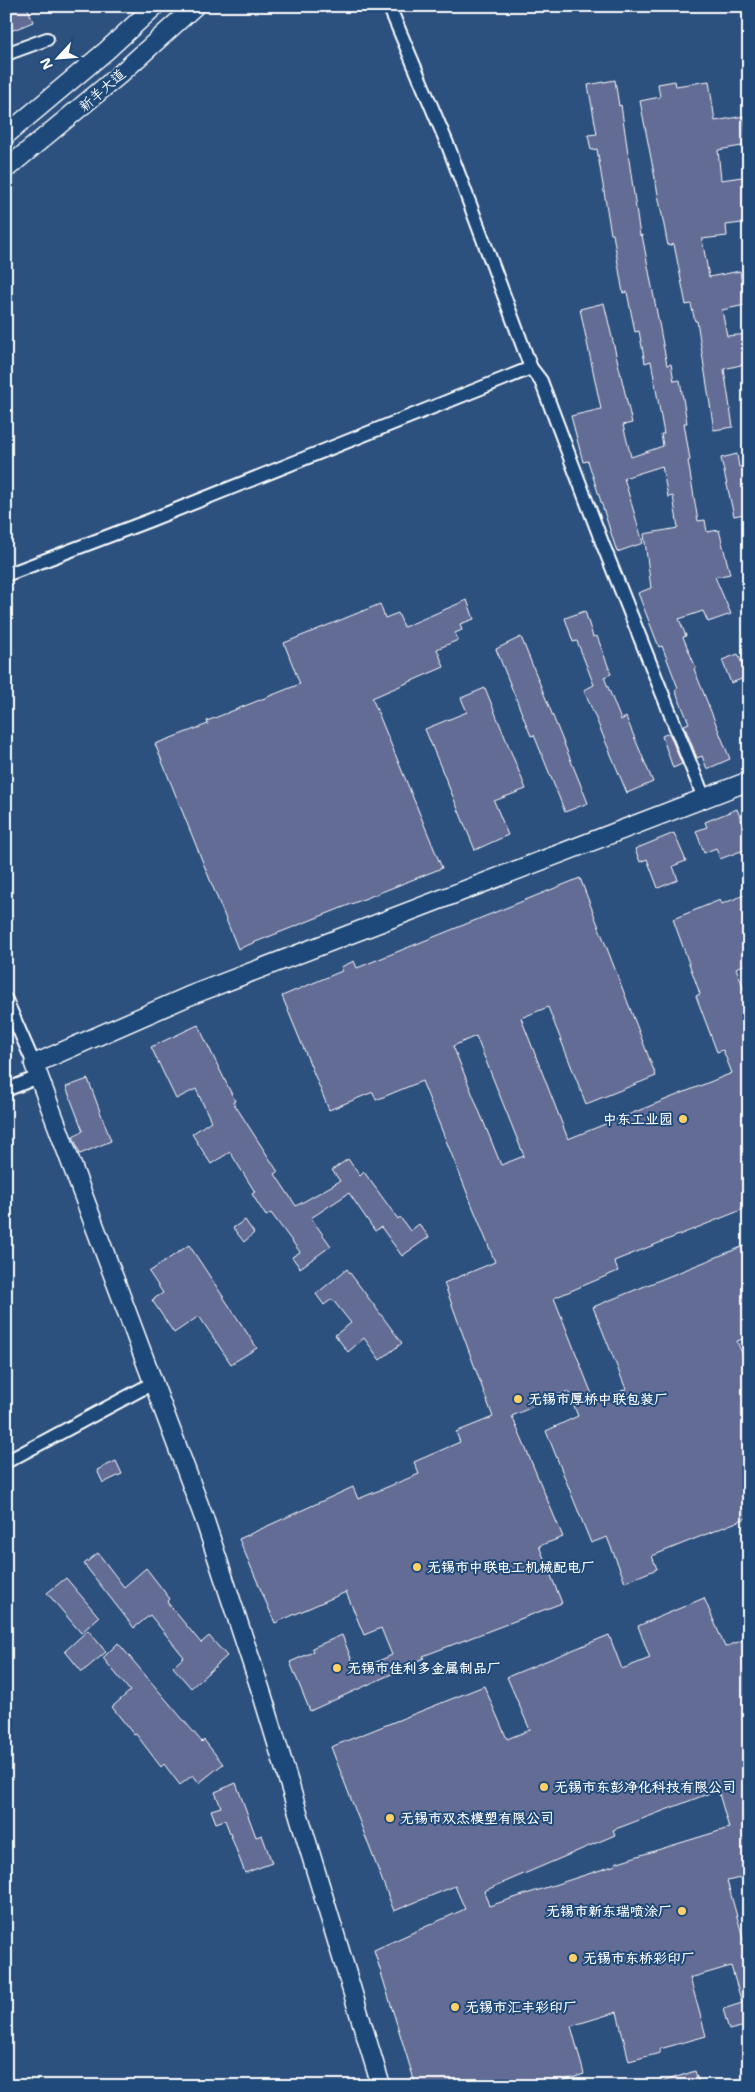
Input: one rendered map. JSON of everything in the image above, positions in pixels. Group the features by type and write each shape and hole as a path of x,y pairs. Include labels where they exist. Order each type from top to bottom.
{"street":[{"name":"新羊大道","path":"6,135 106,51 155,6"},
{"name":"新羊大道","path":"6,169 118,76 194,6"},
{"path":"389,6 449,148 531,368 541,381 603,545 704,798"},
{"path":"6,54 47,39"},
{"path":"6,575 148,521 531,368"},
{"path":"6,1090 36,1071 189,996 749,781"},
{"path":"6,1000 36,1071 204,1518 262,1694 381,2086"},
{"path":"6,1462 153,1383"}],"building":[{"path":"6,6 27,6 33,22 6,33"},
{"path":"615,80 619,106 621,105 640,236 642,235 667,365 671,364 674,381 680,380 687,423 684,423 690,460 688,461 698,521 705,520 707,532 719,530 730,574 715,577 731,614 708,622 703,611 679,619 686,636 683,637 696,668 694,669 730,759 707,769 702,756 697,758 684,725 689,723 675,690 678,688 662,646 659,647 638,593 651,588 644,534 678,528 673,496 668,497 662,466 624,478 643,543 617,552 588,461 583,462 571,416 601,409 580,309 604,303 632,423 623,425 631,457 663,446 661,434 664,434 651,361 645,363 639,331 635,332 627,292 623,293 597,149 591,150 588,135 597,134 588,85"},
{"path":"675,81 676,86 709,81 715,121 744,116 748,145 718,150 721,180 749,176 749,222 726,225 727,236 702,239 709,277 740,271 745,305 722,310 727,336 749,334 749,363 724,369 733,427 714,430 697,321 695,321 691,304 686,305 674,244 668,246 640,101 660,97 658,84"},
{"path":"737,454 739,467 749,466 749,513 734,516 721,458"},
{"path":"467,600 474,619 460,624 462,630 455,633 458,640 437,649 444,667 372,698 442,868 238,949 155,744 208,724 207,721 300,684 284,643 380,604 385,618 398,613 404,627"},
{"path":"585,611 593,637 597,636 611,674 604,677 621,720 626,717 653,782 627,793 584,690 594,685 577,641 573,642 565,618"},
{"path":"521,637 588,803 565,812 534,735 531,736 496,649"},
{"path":"738,654 747,677 731,683 722,660"},
{"path":"485,688 526,789 494,801 508,835 475,850 425,729 467,712 461,698"},
{"path":"669,733 682,764 673,768 662,736"},
{"path":"737,809 749,840 749,848 720,859 716,848 704,853 696,831 707,827 705,822"},
{"path":"674,833 686,861 673,866 678,880 658,888 647,859 640,862 635,849"},
{"path":"580,878 656,1076 586,1104 548,1007 521,1018 568,1139 732,1073 723,1050 717,1052 696,996 700,994 673,919 720,900 722,904 749,893 749,963 736,968 749,1002 749,1207 614,1261 618,1271 554,1298 595,1402 626,1389 593,1307 749,1244 749,1337 737,1341 749,1371 749,1517 652,1556 657,1569 625,1582 607,1537 591,1543 546,1431 578,1416 568,1391 512,1416 563,1537 539,1546 562,1603 423,1656 424,1658 395,1670 396,1672 310,1711 290,1662 313,1652 312,1648 342,1635 356,1671 392,1655 381,1628 364,1635 346,1592 275,1623 239,1539 353,1487 358,1499 419,1474 414,1462 460,1442 456,1432 493,1417 444,1283 495,1262 422,1081 376,1100 373,1092 329,1110 282,996 342,971 341,967 354,961 357,968","holes":["476,1036 524,1156 501,1165 453,1046"]},
{"path":"198,1025 235,1101 233,1102 278,1172 275,1174 296,1206 340,1181 332,1170 348,1159 360,1176 364,1172 398,1219 400,1217 410,1231 419,1224 429,1237 402,1256 381,1227 375,1231 349,1193 311,1218 331,1246 300,1268 292,1257 300,1252 271,1213 266,1216 252,1194 255,1192 230,1152 211,1164 192,1134 211,1121 196,1089 176,1099 151,1047"},
{"path":"88,1079 111,1141 80,1154 73,1136 83,1131 66,1087"},
{"path":"245,1220 254,1233 244,1242 233,1228"},
{"path":"189,1245 257,1348 231,1364 199,1316 174,1333 152,1300 163,1293 149,1272"},
{"path":"347,1269 402,1343 380,1360 364,1338 348,1352 335,1335 351,1323 332,1299 324,1305 316,1294"},
{"path":"116,1461 122,1474 103,1483 97,1470"},
{"path":"98,1553 124,1587 146,1568 170,1599 167,1602 201,1643 209,1636 227,1656 191,1688 173,1667 184,1657 150,1615 134,1628 84,1564"},
{"path":"66,1578 99,1617 81,1633 47,1593"},
{"path":"704,1598 725,1647 749,1638 749,1876 727,1881 749,1959 749,2025 729,2030 723,2009 742,2003 731,1966 690,1978 706,2036 660,2049 660,2053 629,2061 617,2012 571,2026 584,2074 548,2086 416,2086 374,1950 465,1909 455,1886 394,1911 331,1747 484,1686 507,1739 530,1730 507,1677 609,1635 622,1669 650,1658 638,1626","holes":["718,1790 729,1828 615,1863 616,1865 489,1906 484,1891 615,1835 613,1830"]},
{"path":"88,1630 106,1652 82,1672 65,1651"},
{"path":"118,1643 223,1764 199,1783 193,1775 180,1785 164,1764 161,1767 136,1734 134,1735 112,1707 130,1691 103,1658"},
{"path":"236,1783 256,1837 262,1835 272,1863 245,1873 225,1820 216,1823 211,1810 221,1807 215,1792"},
{"path":"695,2071 700,2086 659,2086 659,2083"}],"place":[{"name":"中东工业园","path":"683,1119"},
{"name":"无锡市厚桥中联包装厂","path":"518,1399"},
{"name":"无锡市中联电工机械配电厂","path":"417,1567"},
{"name":"无锡市佳利多金属制品厂","path":"337,1668"},
{"name":"无锡市东彭净化科技有限公司","path":"544,1787"},
{"name":"无锡市双杰模塑有限公司","path":"390,1818"},
{"name":"无锡市新东瑞喷涂厂","path":"682,1911"},
{"name":"无锡市东桥彩印厂","path":"573,1958"},
{"name":"无锡市汇丰彩印厂","path":"455,2007"}]}
